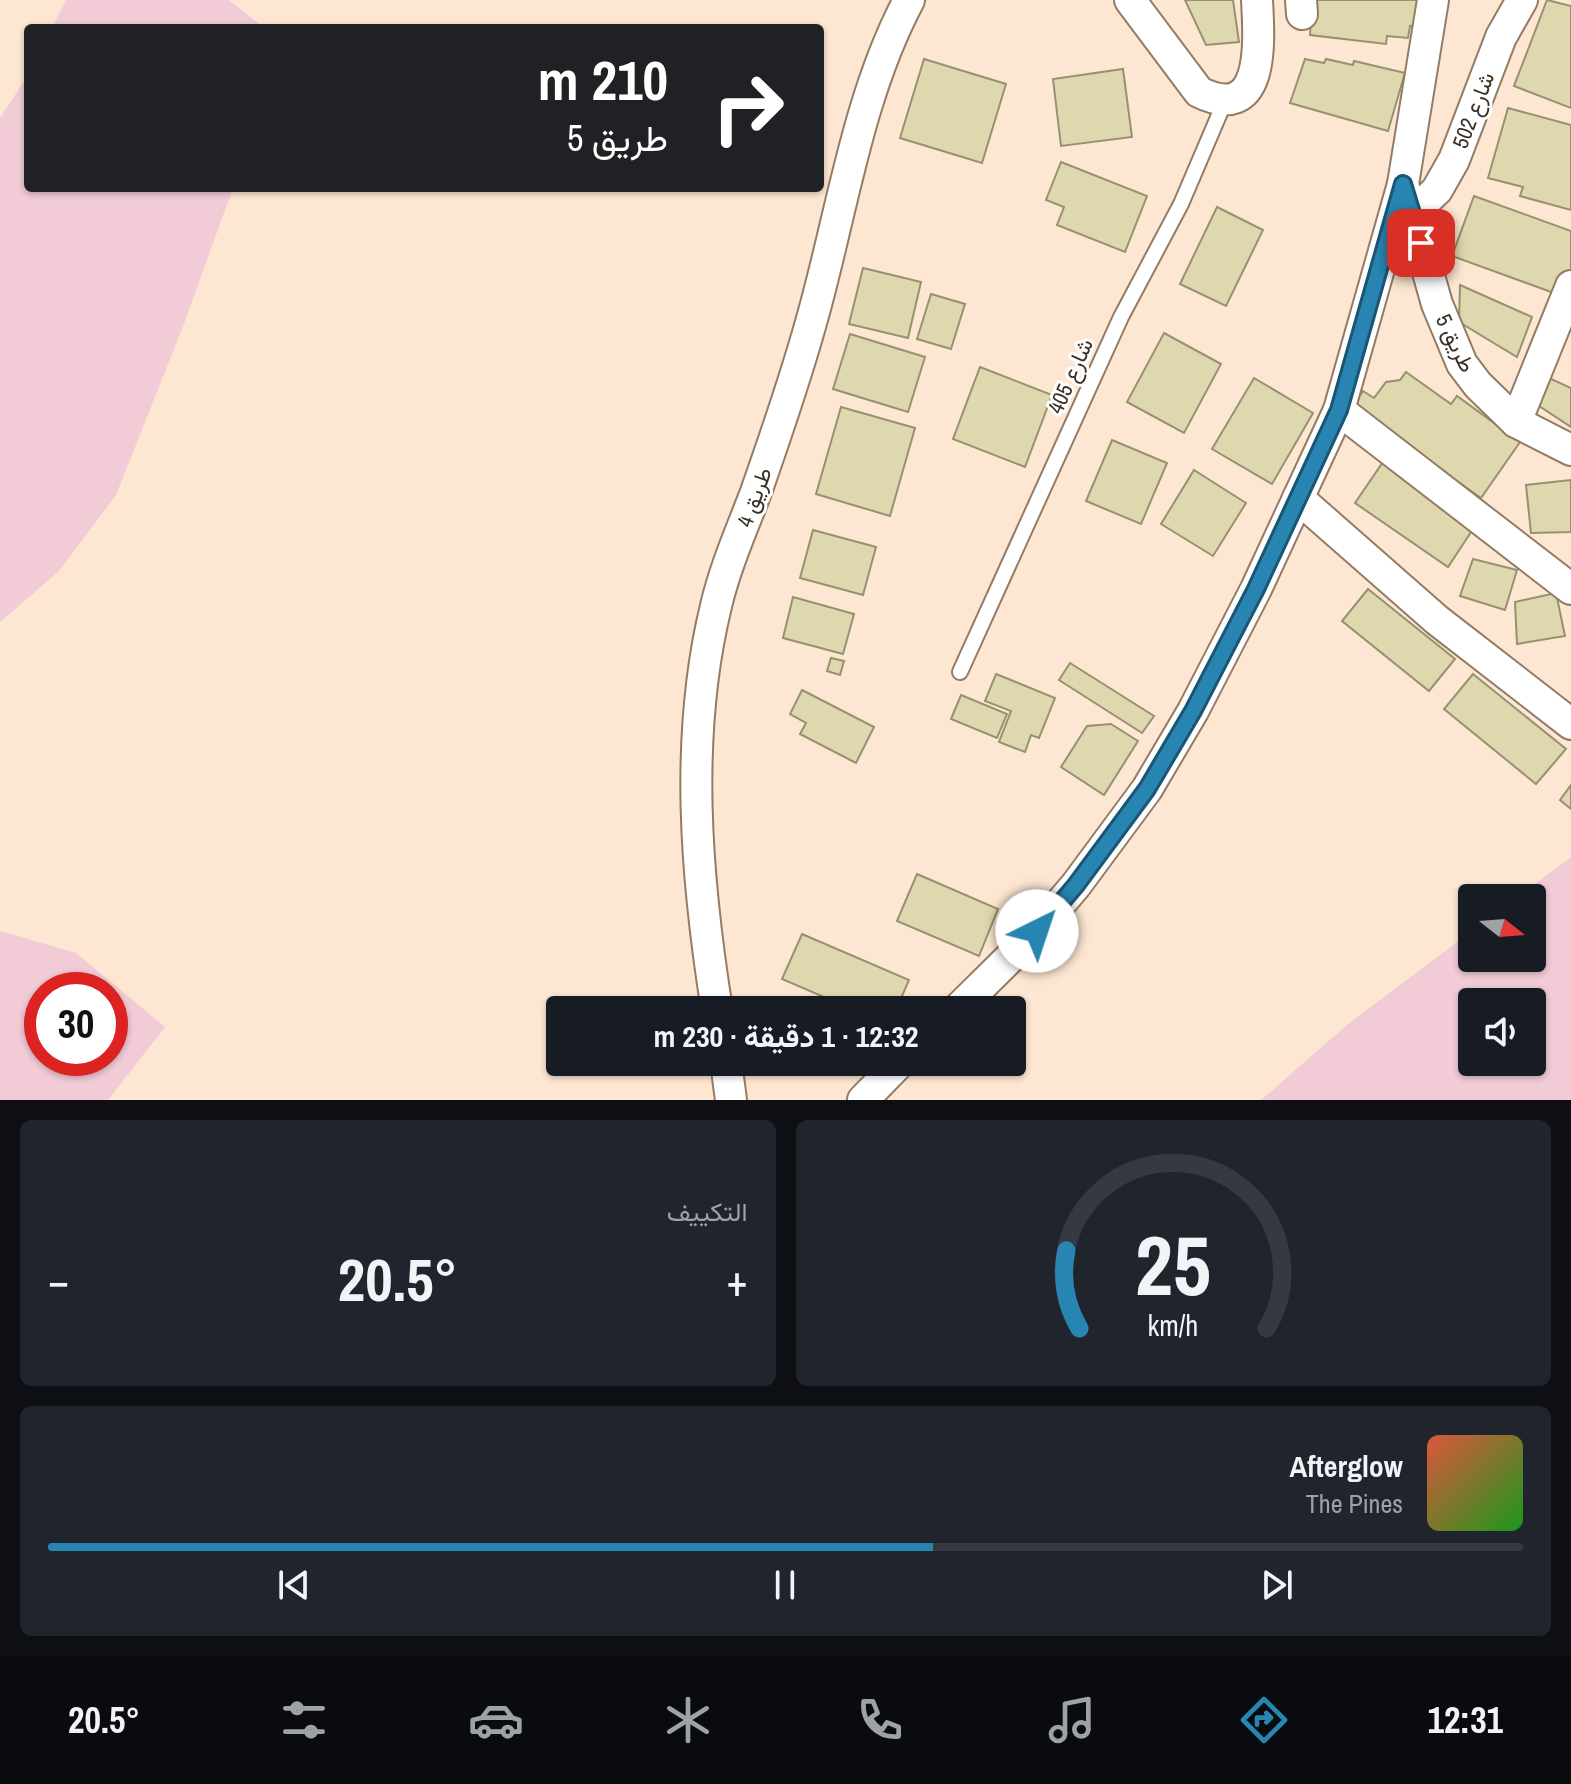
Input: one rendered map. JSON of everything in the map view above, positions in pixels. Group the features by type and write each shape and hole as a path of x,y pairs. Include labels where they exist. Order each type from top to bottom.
{"street":[{"name":"طريق 4","path":"715,996 699,857 700,712 711,630 726,572 780,424 803,348 866,108 886,50 909,0"},
{"path":"1130,0 1199,92 1214,100 1225,101 1240,95 1252,81 1259,53 1257,0"},
{"name":"طريق 5","path":"1433,0 1403,184 1437,304 1462,364 1478,385 1516,422 1571,450"},
{"name":"شارع 502","path":"1413,213 1437,190 1454,160 1501,37 1522,0"},
{"path":"971,996 1037,931 1076,885 1147,789 1200,697 1256,589 1339,410 1403,184"},
{"path":"1516,422 1571,286"},
{"path":"1339,410 1571,589"},
{"path":"1298,498 1437,620 1571,724"},
{"path":"728,1076 731,1100"},
{"path":"863,1100 886,1076"}],"lane":[{"name":"شارع 405","path":"960,672 1121,317 1181,204 1225,101"}],"shaded area":[{"path":"66,0 229,0 258,23 258,24 54,24"},
{"path":"24,81 24,192 232,192 182,329 116,495 59,571 0,622 0,118"},
{"path":"1571,857 1571,1100 1261,1100 1348,1024 1458,942 1458,972 1546,972 1546,884 1535,884"},
{"path":"0,931 76,953 99,972 24,972 24,1076 127,1076 108,1100 0,1100"},
{"path":"128,996 165,1027 128,1074"}],"building":[{"path":"1185,0 1233,0 1239,42 1206,45"},
{"path":"1312,0 1425,0 1423,28 1410,26 1408,38 1387,36 1386,44 1310,35"},
{"path":"1547,0 1571,6 1571,108 1514,86"},
{"path":"924,59 1006,84 982,163 900,138"},
{"path":"1305,59 1324,63 1326,59 1353,65 1354,61 1405,73 1388,131 1290,103"},
{"path":"1123,69 1132,137 1061,146 1053,79"},
{"path":"1508,108 1571,125 1571,210 1520,196 1523,187 1488,178"},
{"path":"1061,162 1147,196 1125,252 1057,225 1064,207 1046,200"},
{"path":"1474,196 1571,231 1571,271 1562,296 1452,256"},
{"path":"1217,207 1263,230 1226,306 1180,284"},
{"path":"863,268 921,282 908,338 849,324"},
{"path":"1460,285 1532,317 1517,357 1459,322"},
{"path":"931,294 965,304 951,349 917,339"},
{"path":"1164,333 1221,364 1184,433 1127,402"},
{"path":"850,334 925,357 908,412 833,389"},
{"path":"980,367 1052,395 1025,467 953,439"},
{"path":"1406,372 1451,404 1457,396 1520,442 1481,498 1352,407 1363,391 1374,398 1386,382 1400,380"},
{"path":"1538,373 1571,388 1571,427 1533,402"},
{"path":"1254,378 1313,413 1272,484 1212,449"},
{"path":"841,407 915,428 890,516 816,494"},
{"path":"1112,440 1167,463 1141,524 1086,501"},
{"path":"1383,462 1475,526 1448,567 1355,503"},
{"path":"1194,470 1246,503 1213,556 1161,524"},
{"path":"1571,480 1571,532 1531,533 1526,485"},
{"path":"813,530 876,547 863,595 800,578"},
{"path":"1473,559 1517,570 1505,610 1460,596"},
{"path":"1368,589 1455,659 1429,691 1342,621"},
{"path":"1556,593 1565,636 1517,644 1515,602"},
{"path":"793,597 854,614 843,654 783,638"},
{"path":"831,658 844,661 840,675 827,671"},
{"path":"1070,663 1154,716 1142,733 1059,680"},
{"path":"996,674 1055,698 1039,738 1031,735 1025,752 999,742 1011,711 985,701"},
{"path":"1473,674 1566,749 1536,784 1444,709"},
{"path":"802,690 874,727 856,763 800,734 806,723 790,714"},
{"path":"961,695 1007,714 997,738 951,719"},
{"path":"1111,724 1138,741 1104,795 1061,767 1087,726"},
{"path":"1571,785 1571,809 1560,800"},
{"path":"917,874 998,909 979,956 897,921"},
{"path":"802,934 909,980 902,996 821,996 782,979"}],"route":[{"path":"1037,931 1076,885 1147,789 1193,711 1256,589 1339,410 1403,184 1421,243"}]}
